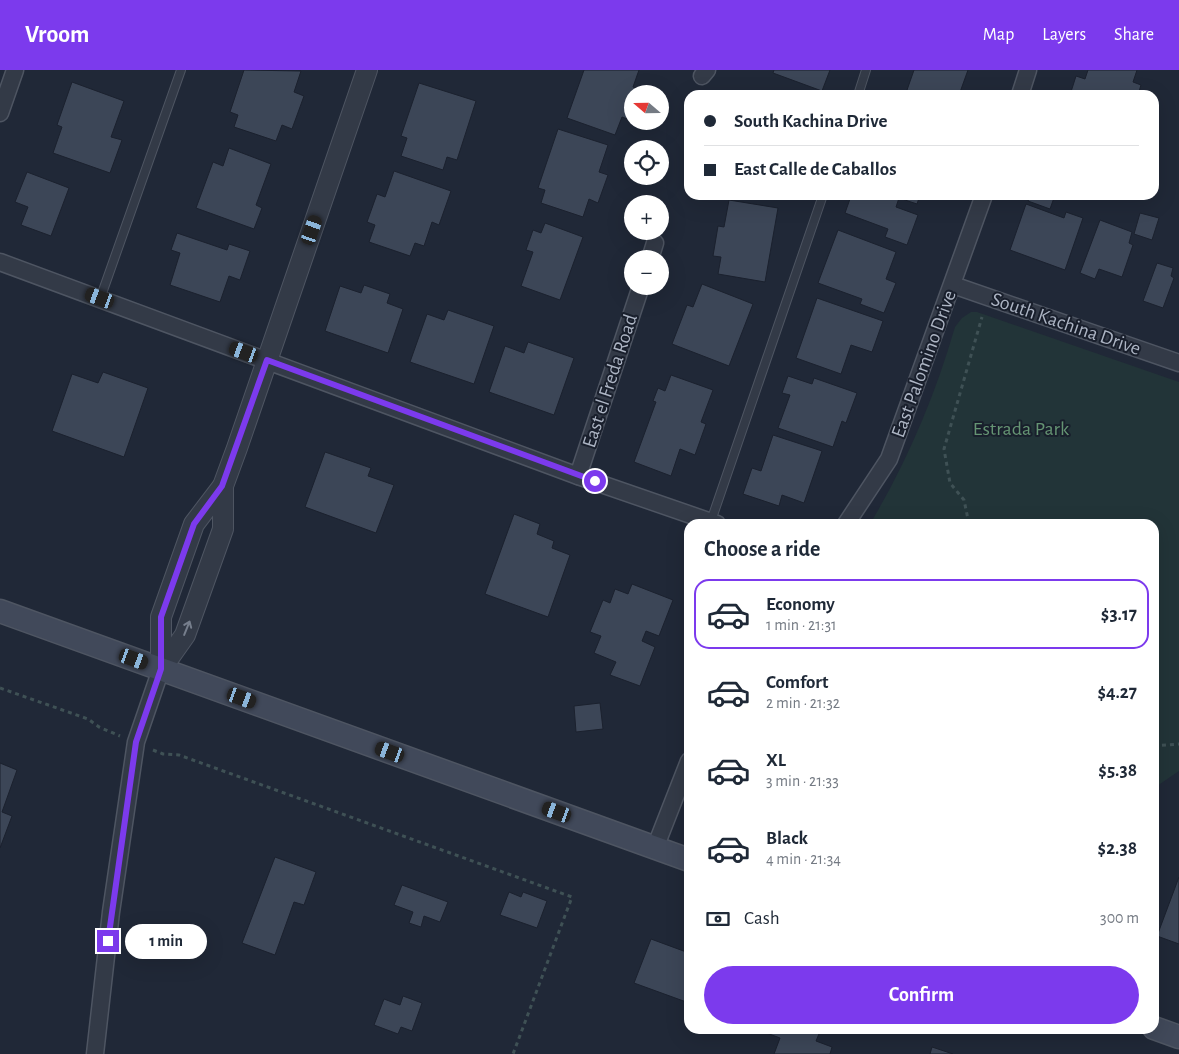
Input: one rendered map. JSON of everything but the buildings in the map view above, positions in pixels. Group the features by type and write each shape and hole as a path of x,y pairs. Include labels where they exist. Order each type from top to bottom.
{"main road":[{"path":"0,611 684,858"},
{"path":"1159,1030 1179,1037"}],"street":[{"path":"0,113 15,70"},
{"path":"161,669 161,617 194,524 222,486 367,70"},
{"path":"1022,90 1028,70"},
{"name":"East Palomino Drive","path":"849,519 889,459 982,200"},
{"path":"0,262 578,476 705,519"},
{"name":"South Kachina Drive","path":"953,285 1179,363"},
{"name":"East el Freda Road","path":"578,476 638,295"},
{"path":"95,1054 111,912 136,742 161,669 185,635 223,529 222,486"},
{"path":"655,848 684,774"}],"lane":[{"path":"100,298 180,70"},
{"path":"860,90 866,70"},
{"path":"715,519 821,200"}],"path":[{"path":"968,519 964,500 950,483 944,450 982,316"},
{"path":"0,688 88,719 99,727 163,754 179,755 572,897 514,1054"},
{"path":"1159,746 1179,744"}],"green space":[{"name":"Estrada Park","path":"971,312 977,312 1179,382 1179,771 1159,785 1159,519 873,519 908,453 929,403 955,327 962,318"}],"route":[{"path":"108,941 136,742 161,669 161,617 194,524 222,486 267,360 595,481"}]}
